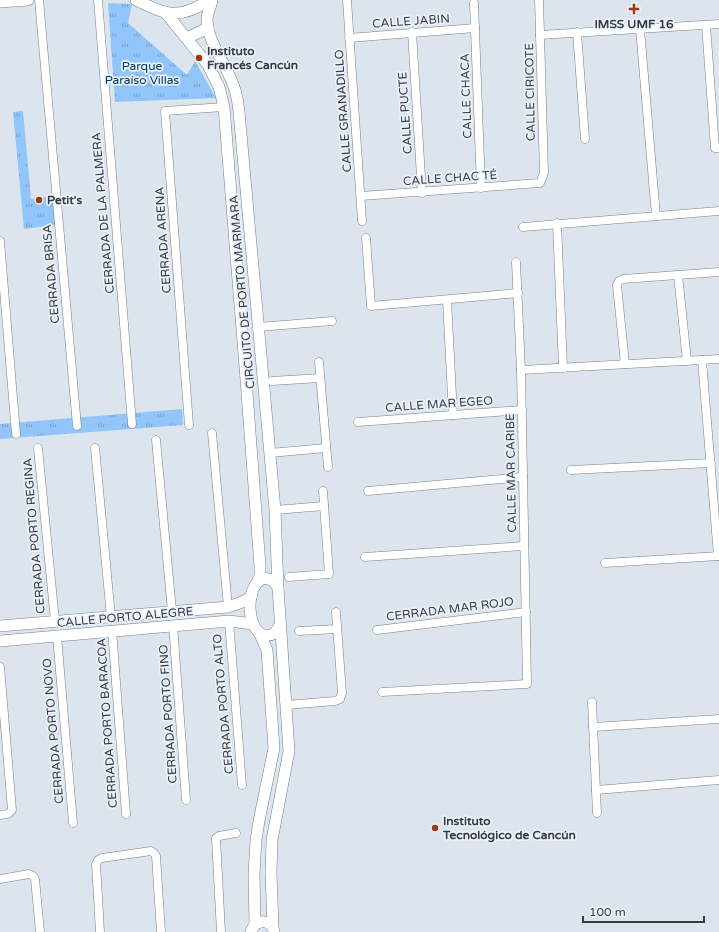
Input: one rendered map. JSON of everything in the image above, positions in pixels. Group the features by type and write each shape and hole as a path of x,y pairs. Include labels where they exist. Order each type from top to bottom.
{"street":[{"path":"0,2 28,0"},
{"name":"CERRADA BRISA","path":"39,0 77,426"},
{"name":"CERRADA DE LA PALMERA","path":"98,0 132,424"},
{"path":"136,0 165,12 182,12 197,8 209,0"},
{"name":"CIRCUITO DE PORTO MARMARA","path":"212,0 207,16 208,28 212,42 229,74 237,96 275,510 280,625 289,751 275,822 270,873 274,930"},
{"name":"CALLE GRANADILLO","path":"347,0 362,221"},
{"name":"CALLE CIRICOTE","path":"539,0 544,173 540,184"},
{"name":"CALLE CHACA","path":"474,3 481,188"},
{"name":"CIRCUITO DE PORTO MARMARA","path":"165,12 208,64 219,87 224,107 260,576 251,597 250,610 256,628 267,650 274,748 258,821 254,874 253,928"},
{"path":"540,35 719,24"},
{"path":"706,25 715,148 719,148"},
{"path":"187,38 208,28"},
{"name":"CALLE JABIN","path":"349,38 475,28"},
{"path":"640,29 656,216"},
{"name":"CALLE PUCTE","path":"412,32 422,193"},
{"path":"577,32 585,139"},
{"name":"CERRADA ARENA","path":"189,425 165,111 224,107"},
{"name":"CALLE CHAC TÉ","path":"361,196 540,184"},
{"path":"523,227 557,223 719,211"},
{"path":"557,223 563,368"},
{"path":"366,238 371,306 518,293"},
{"path":"0,241 16,434"},
{"name":"CALLE MAR CARIBE","path":"382,692 527,684 521,370 516,262"},
{"path":"625,364 617,285 619,281 623,279 719,272"},
{"path":"678,275 687,361"},
{"path":"447,300 452,415"},
{"path":"259,327 332,322"},
{"path":"521,370 719,359"},
{"path":"605,563 719,556 702,360"},
{"path":"319,362 328,467"},
{"path":"272,381 320,378"},
{"name":"CALLE MAR EGEO","path":"358,422 522,410"},
{"path":"212,433 228,620"},
{"path":"156,440 173,625"},
{"name":"CERRADA PORTO REGINA","path":"38,448 55,621"},
{"path":"95,448 112,630"},
{"path":"270,453 326,448"},
{"path":"571,470 711,463"},
{"path":"368,491 523,477"},
{"path":"290,577 329,574 323,491"},
{"path":"275,510 324,506"},
{"path":"366,557 524,546"},
{"path":"257,583 262,579 268,578 273,580 278,588"},
{"name":"CALLE PORTO ALEGRE","path":"0,626 228,607 251,597"},
{"path":"286,705 335,701 340,699 342,693 336,612"},
{"name":"CERRADA MAR ROJO","path":"377,630 526,612"},
{"name":"CALLE PORTO ALEGRE","path":"0,641 228,620 256,628"},
{"name":"CERRADA PORTO ALTO","path":"228,620 242,785"},
{"name":"CERRADA PORTO FINO","path":"173,625 186,800"},
{"path":"256,628 270,636 275,633 280,625"},
{"path":"299,632 338,629"},
{"name":"CERRADA PORTO BARACOA","path":"112,630 126,814"},
{"name":"CERRADA PORTO NOVO","path":"57,636 73,823"},
{"path":"0,667 12,810 8,814 0,815"},
{"path":"592,702 596,813"},
{"path":"593,727 719,719"},
{"path":"596,790 719,780"},
{"path":"221,932 216,838 219,836 236,834"},
{"path":"100,932 96,864 98,860 102,858 150,851 154,852 156,856 161,932"},
{"path":"254,874 270,873"},
{"path":"0,879 29,874 33,876 35,879 40,932"},
{"name":"CIRCUITO DE PORTO MARMARA","path":"253,928 265,921 274,930"}],"green space":[{"name":"Parque Paraíso Villas","path":"108,3 132,4 128,23 187,75 195,61 216,98 115,102"},
{"path":"23,111 31,199 54,196 55,225 24,229 13,112"},
{"path":"182,409 183,425 0,439 0,424"}],"place":[{"name":"IMSS UMF 16","path":"634,9"},
{"name":"Instituto Francés Cancún","path":"199,58"},
{"name":"Petit's","path":"39,200"},
{"name":"Instituto Tecnológico de Cancún","path":"435,828"}]}
